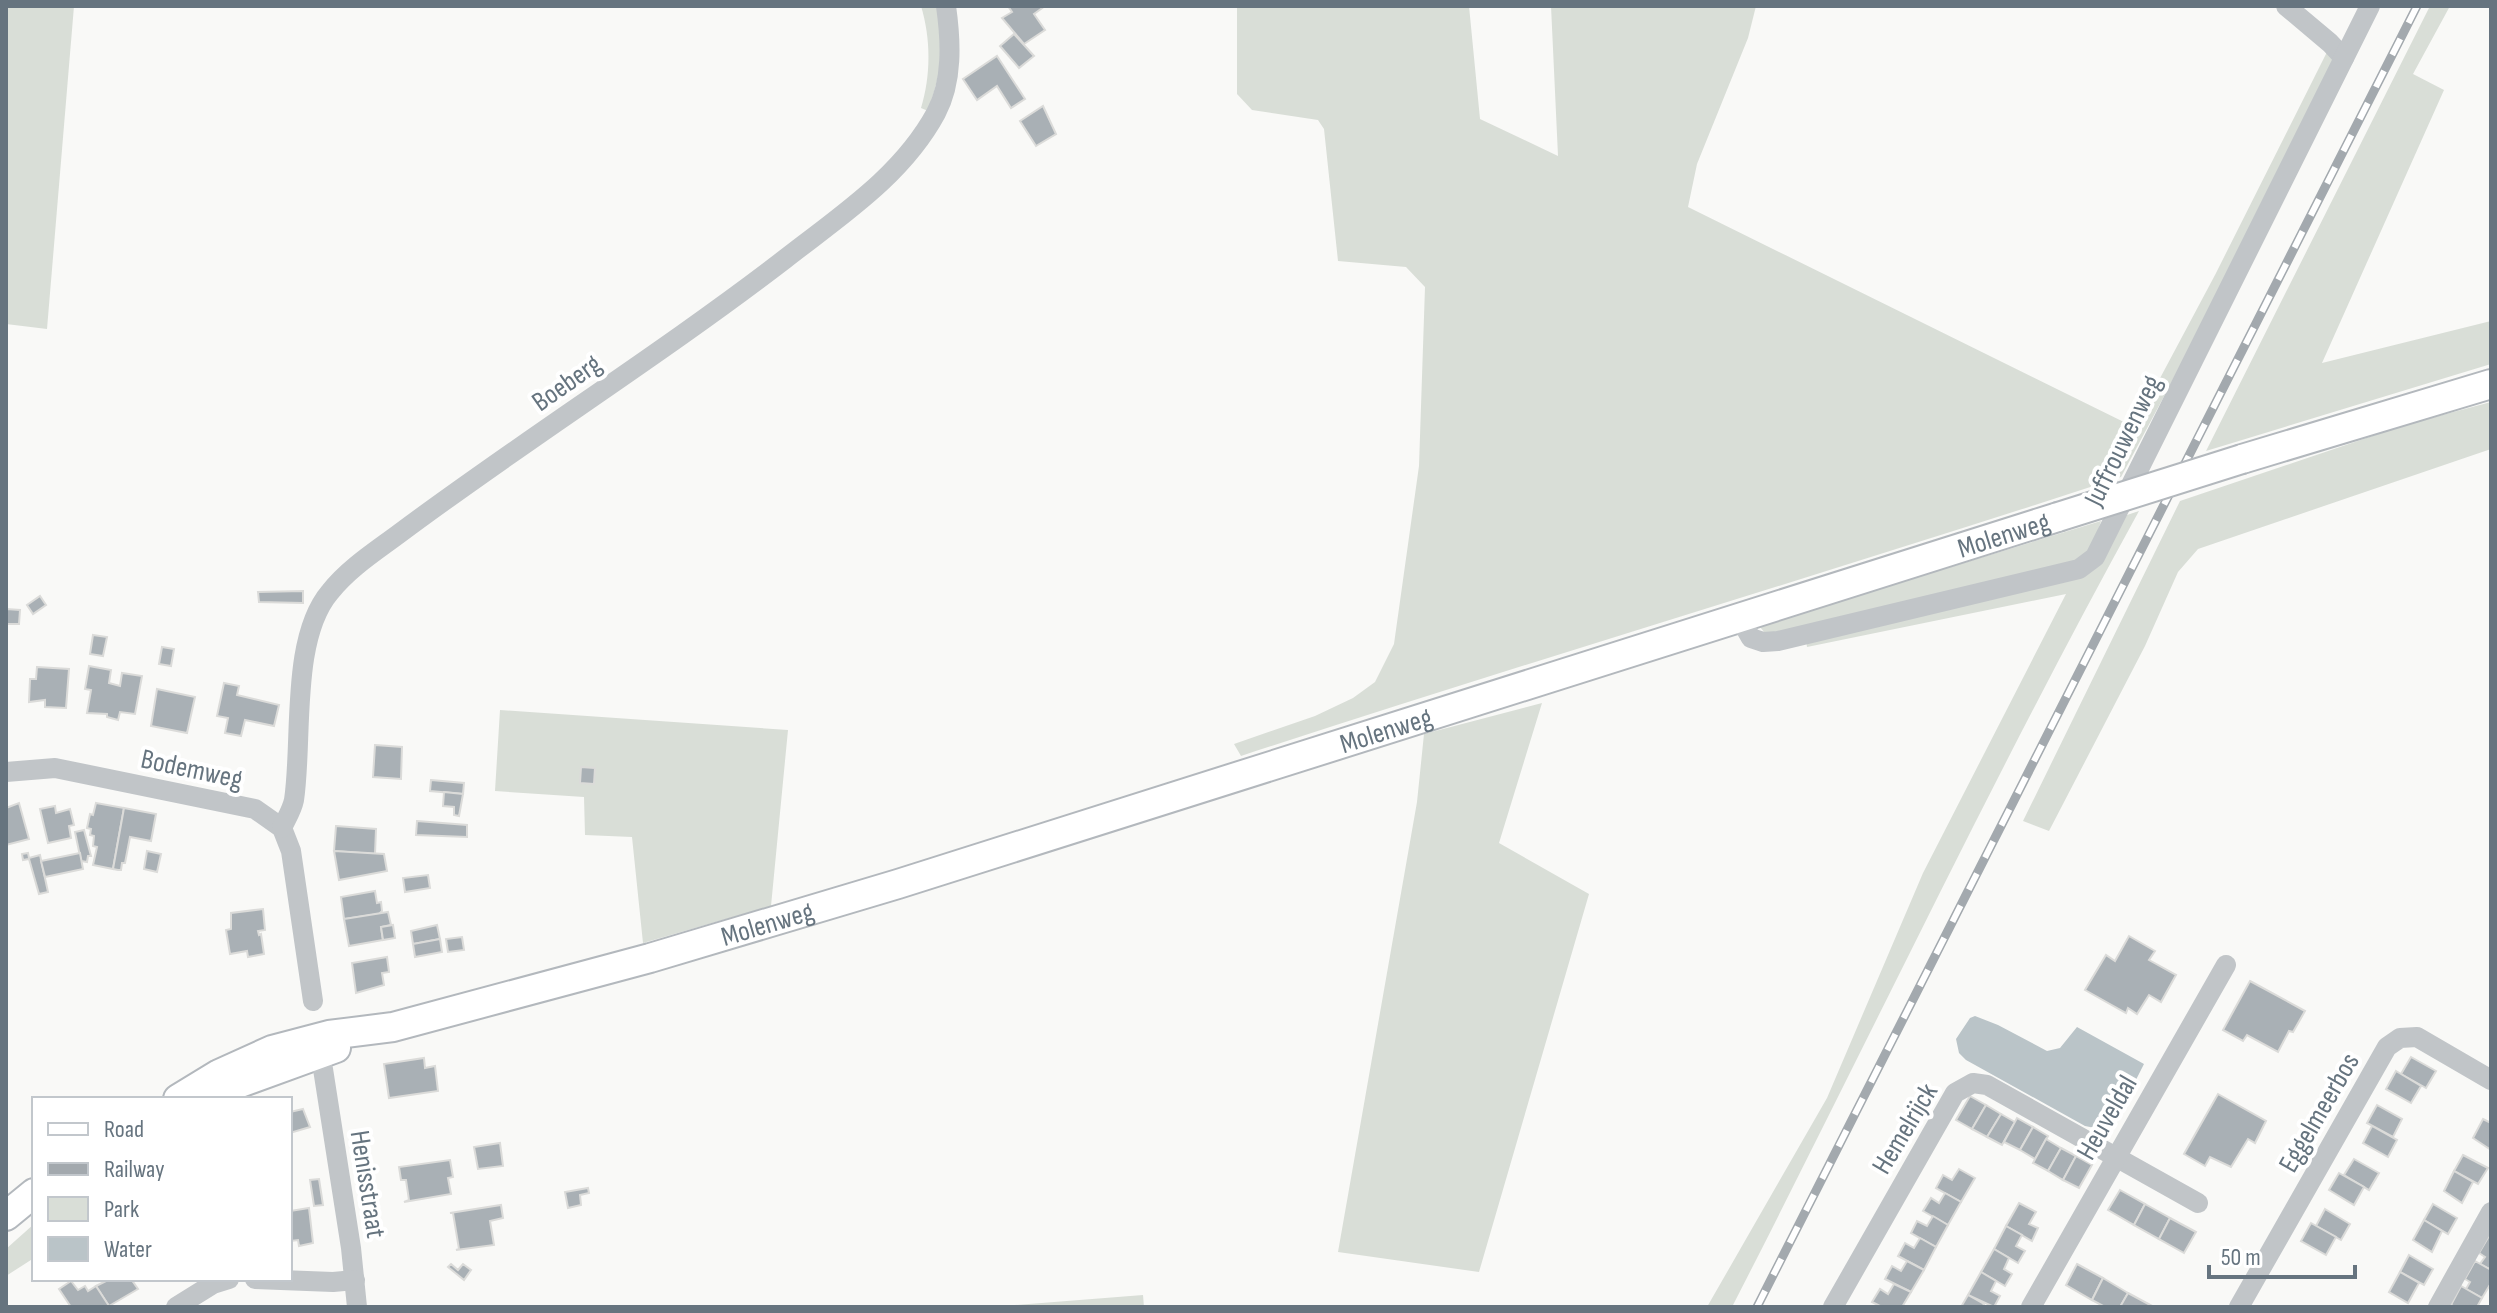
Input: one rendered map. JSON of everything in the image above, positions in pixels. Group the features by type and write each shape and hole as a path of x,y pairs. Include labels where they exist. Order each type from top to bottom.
{"main road":[{"name":"Molenweg","path":"181,1097 219,1074 272,1050 329,1035 393,1027 650,958 898,884 2242,459 2491,384"},
{"path":"201,1097 393,1027"},
{"path":"6,1216 32,1195"}],"street":[{"path":"2286,6 2344,58"},
{"name":"Juffrouwenweg","path":"1739,617 1751,638 1772,642 2079,569 2095,557 2370,6"},
{"name":"Boeberg","path":"282,828 293,803 305,651 328,594 357,566 400,533 750,286 887,177 921,137 937,110 947,80 951,10"},
{"name":"Bodemweg","path":"6,772 55,768 255,809 282,828"},
{"path":"282,828 291,851 313,1001"},
{"name":"Heuveldal","path":"2041,1304 2116,1156 2226,965"},
{"name":"Eggelmeerbos","path":"2239,1307 2387,1047 2400,1038 2417,1037 2491,1080"},
{"name":"Henisstraat","path":"323,1069 357,1307"},
{"name":"Hemelrijck","path":"1833,1307 1955,1093 1973,1083 1987,1085 2198,1203"},
{"path":"2438,1307 2491,1212"},
{"path":"292,1280 355,1280"},
{"path":"176,1307 223,1281"}],"green space":[{"path":"6,6 74,6 47,329 6,324"},
{"path":"921,6 937,6 941,35 939,71 928,111 921,108 927,83 928,57 927,31"},
{"path":"1237,6 1469,6 1480,119 1558,156 1551,6 1756,6 1748,38 1697,164 1688,207 2134,427 2215,275 2327,52 2332,58 2332,66 2226,280 2121,477 1241,756 1234,744 1315,716 1353,698 1375,682 1394,644 1419,466 1425,287 1406,267 1338,261 1324,129 1318,120 1252,110 1237,94"},
{"path":"2430,6 2450,6 2413,74 2444,90 2322,363 2491,321 2491,364 2206,451"},
{"path":"2491,402 2491,449 2198,549 2178,572 2145,646 2049,831 2023,821 2180,501 2405,425"},
{"path":"2139,511 1983,808 1732,1307 1707,1307 1827,1098 1923,873 2066,594 1807,647 1806,640 2071,579 2124,516"},
{"path":"2101,521 2094,543 2081,560 1775,634 1765,633 1760,627 1764,624"},
{"path":"1542,703 1499,843 1589,894 1479,1272 1338,1252 1417,802 1424,734"},
{"path":"500,710 788,730 771,906 643,943 632,837 585,835 584,797 495,791"},
{"path":"32,1226 32,1259 6,1276 6,1249"},
{"path":"1143,1295 1144,1307 989,1307"}],"water":[{"path":"1975,1016 2047,1051 2060,1048 2077,1027 2144,1064 2110,1131 2085,1126 1966,1060 1959,1053 1956,1039 1970,1018"}],"building":[{"path":"1008,6 1045,6 1034,14 1045,30 1024,44 1002,18 1012,12"},
{"path":"1014,34 1034,56 1019,68 1000,46"},
{"path":"997,56 1025,99 1011,108 997,86 977,100 963,79"},
{"path":"1043,106 1056,134 1036,146 1020,121"},
{"path":"303,591 303,603 259,602 258,592"},
{"path":"40,596 46,605 33,614 27,605"},
{"path":"6,609 20,610 19,624 6,624"},
{"path":"93,635 107,637 103,656 90,654"},
{"path":"162,647 174,649 171,666 159,664"},
{"path":"89,666 111,670 109,683 120,686 122,673 142,676 135,714 120,712 118,720 107,717 107,714 87,713 91,690 85,689"},
{"path":"37,667 69,669 66,708 45,707 45,700 29,702 30,679 36,679"},
{"path":"224,683 239,686 237,695 279,705 274,726 245,720 241,736 225,733 228,718 217,716"},
{"path":"157,689 195,697 187,733 151,726"},
{"path":"375,745 402,747 401,779 373,777"},
{"path":"581,767 595,768 594,784 580,783"},
{"path":"431,780 464,783 463,794 430,791"},
{"path":"444,792 463,794 459,816 454,815 454,807 443,806"},
{"path":"19,803 29,839 6,845 6,808"},
{"path":"96,803 124,808 113,869 93,865 97,847 93,846 91,829 87,828"},
{"path":"55,806 56,813 70,809 74,825 69,826 71,838 48,843 40,809"},
{"path":"124,808 156,814 151,841 130,837 125,863 118,870 113,869"},
{"path":"417,821 467,825 467,837 416,835"},
{"path":"336,826 376,829 375,854 334,851"},
{"path":"84,830 91,856 88,856 87,862 81,861 75,832"},
{"path":"147,851 161,854 157,872 144,869"},
{"path":"334,851 384,854 387,871 339,880"},
{"path":"28,853 29,858 40,855 48,892 39,894 29,859 23,860 22,854"},
{"path":"80,853 83,869 45,877 41,861"},
{"path":"428,875 430,888 405,892 403,878"},
{"path":"375,891 377,903 381,902 382,911 379,914 344,919 341,897"},
{"path":"263,909 265,930 258,931 264,954 248,957 247,951 230,954 226,930 231,929 231,913"},
{"path":"388,912 391,925 381,927 383,940 349,946 344,919"},
{"path":"393,925 395,938 383,940 381,927"},
{"path":"437,925 440,939 413,944 411,931"},
{"path":"2129,936 2155,951 2149,960 2176,975 2161,1002 2149,995 2137,1014 2128,1008 2126,1013 2085,990 2106,955 2115,961"},
{"path":"462,937 464,950 448,952 446,939"},
{"path":"440,939 442,952 415,957 413,944"},
{"path":"387,957 389,972 382,973 384,985 356,993 352,963"},
{"path":"2250,981 2305,1011 2278,1052 2247,1035 2243,1041 2223,1030"},
{"path":"2411,1057 2436,1071 2426,1088 2401,1074"},
{"path":"424,1058 425,1068 435,1066 438,1091 389,1098 384,1064"},
{"path":"2396,1071 2421,1086 2411,1103 2386,1089"},
{"path":"2218,1094 2266,1121 2255,1143 2248,1139 2231,1167 2210,1157 2205,1166 2184,1154"},
{"path":"1970,1096 1986,1105 1972,1129 1956,1120"},
{"path":"1986,1105 2001,1114 1987,1137 1972,1129"},
{"path":"2377,1105 2402,1119 2393,1137 2367,1123"},
{"path":"303,1109 310,1127 292,1132 292,1112"},
{"path":"2001,1114 2015,1122 2002,1145 1987,1137"},
{"path":"2017,1118 2033,1127 2020,1150 2004,1142"},
{"path":"2483,1119 2491,1123 2491,1150 2473,1138"},
{"path":"2372,1126 2397,1140 2388,1157 2363,1143"},
{"path":"2033,1127 2048,1136 2035,1159 2020,1150"},
{"path":"2046,1139 2061,1148 2048,1171 2033,1163"},
{"path":"500,1143 503,1166 478,1169 474,1147"},
{"path":"2061,1148 2076,1156 2063,1180 2048,1171"},
{"path":"2463,1155 2488,1168 2478,1184 2454,1171"},
{"path":"2076,1156 2092,1165 2079,1188 2063,1180"},
{"path":"2354,1159 2379,1173 2369,1190 2344,1175"},
{"path":"450,1160 453,1177 448,1178 451,1194 404,1202 409,1200 406,1180 401,1180 399,1167"},
{"path":"1959,1169 1975,1178 1961,1202 1936,1188 1943,1175 1952,1180"},
{"path":"2454,1171 2473,1182 2462,1203 2444,1191"},
{"path":"2339,1173 2364,1187 2354,1205 2329,1190"},
{"path":"319,1179 323,1205 314,1206 310,1180"},
{"path":"588,1188 589,1193 580,1195 581,1205 568,1208 565,1192"},
{"path":"2120,1190 2145,1204 2134,1225 2108,1210"},
{"path":"1945,1193 1961,1202 1948,1225 1923,1211 1931,1198 1939,1203"},
{"path":"2019,1203 2036,1212 2029,1224 2038,1228 2032,1241 2006,1226"},
{"path":"2145,1204 2170,1218 2159,1239 2134,1225"},
{"path":"2433,1204 2457,1218 2448,1234 2424,1220"},
{"path":"501,1205 503,1218 490,1221 494,1245 456,1250 459,1249 453,1213 450,1213"},
{"path":"309,1208 313,1243 299,1246 298,1240 292,1241 292,1211"},
{"path":"2325,1209 2350,1224 2341,1240 2316,1226"},
{"path":"1933,1216 1948,1225 1936,1247 1911,1233 1917,1221 1927,1226"},
{"path":"2170,1218 2196,1232 2184,1253 2159,1239"},
{"path":"2424,1220 2442,1231 2432,1252 2413,1240"},
{"path":"2311,1223 2336,1237 2326,1255 2301,1241"},
{"path":"2006,1226 2022,1235 2016,1246 2025,1251 2018,1263 1994,1249"},
{"path":"2489,1236 2491,1270 2480,1264 2485,1257 2479,1253"},
{"path":"1920,1238 1936,1247 1924,1270 1898,1256 1905,1243 1914,1248"},
{"path":"1994,1249 2009,1258 2004,1269 2012,1274 2005,1286 1981,1272"},
{"path":"2409,1255 2433,1269 2424,1285 2400,1272"},
{"path":"1907,1261 1924,1270 1911,1292 1885,1279 1892,1266 1901,1271"},
{"path":"2475,1261 2491,1270 2491,1283 2482,1298 2466,1289 2470,1282 2465,1279"},
{"path":"451,1264 458,1270 463,1264 471,1270 464,1280 448,1267"},
{"path":"2077,1264 2103,1278 2092,1300 2066,1285"},
{"path":"1981,1272 1996,1281 1991,1291 2000,1296 1994,1307 1968,1295"},
{"path":"2400,1272 2419,1283 2408,1303 2389,1292"},
{"path":"2103,1278 2128,1293 2120,1307 2105,1307 2092,1300"},
{"path":"71,1281 78,1290 85,1286 88,1291 96,1286 109,1306 71,1307 59,1289"},
{"path":"106,1281 132,1281 138,1289 109,1306 96,1286"},
{"path":"1894,1284 1911,1292 1902,1307 1882,1307 1872,1302 1880,1289 1888,1294"},
{"path":"2461,1286 2482,1298 2477,1307 2451,1305"},
{"path":"2128,1293 2154,1307 2120,1307"},
{"path":"1968,1295 1984,1304 1982,1307 1961,1307"}],"railway":[{"path":"1757,1307 2417,6"}]}
